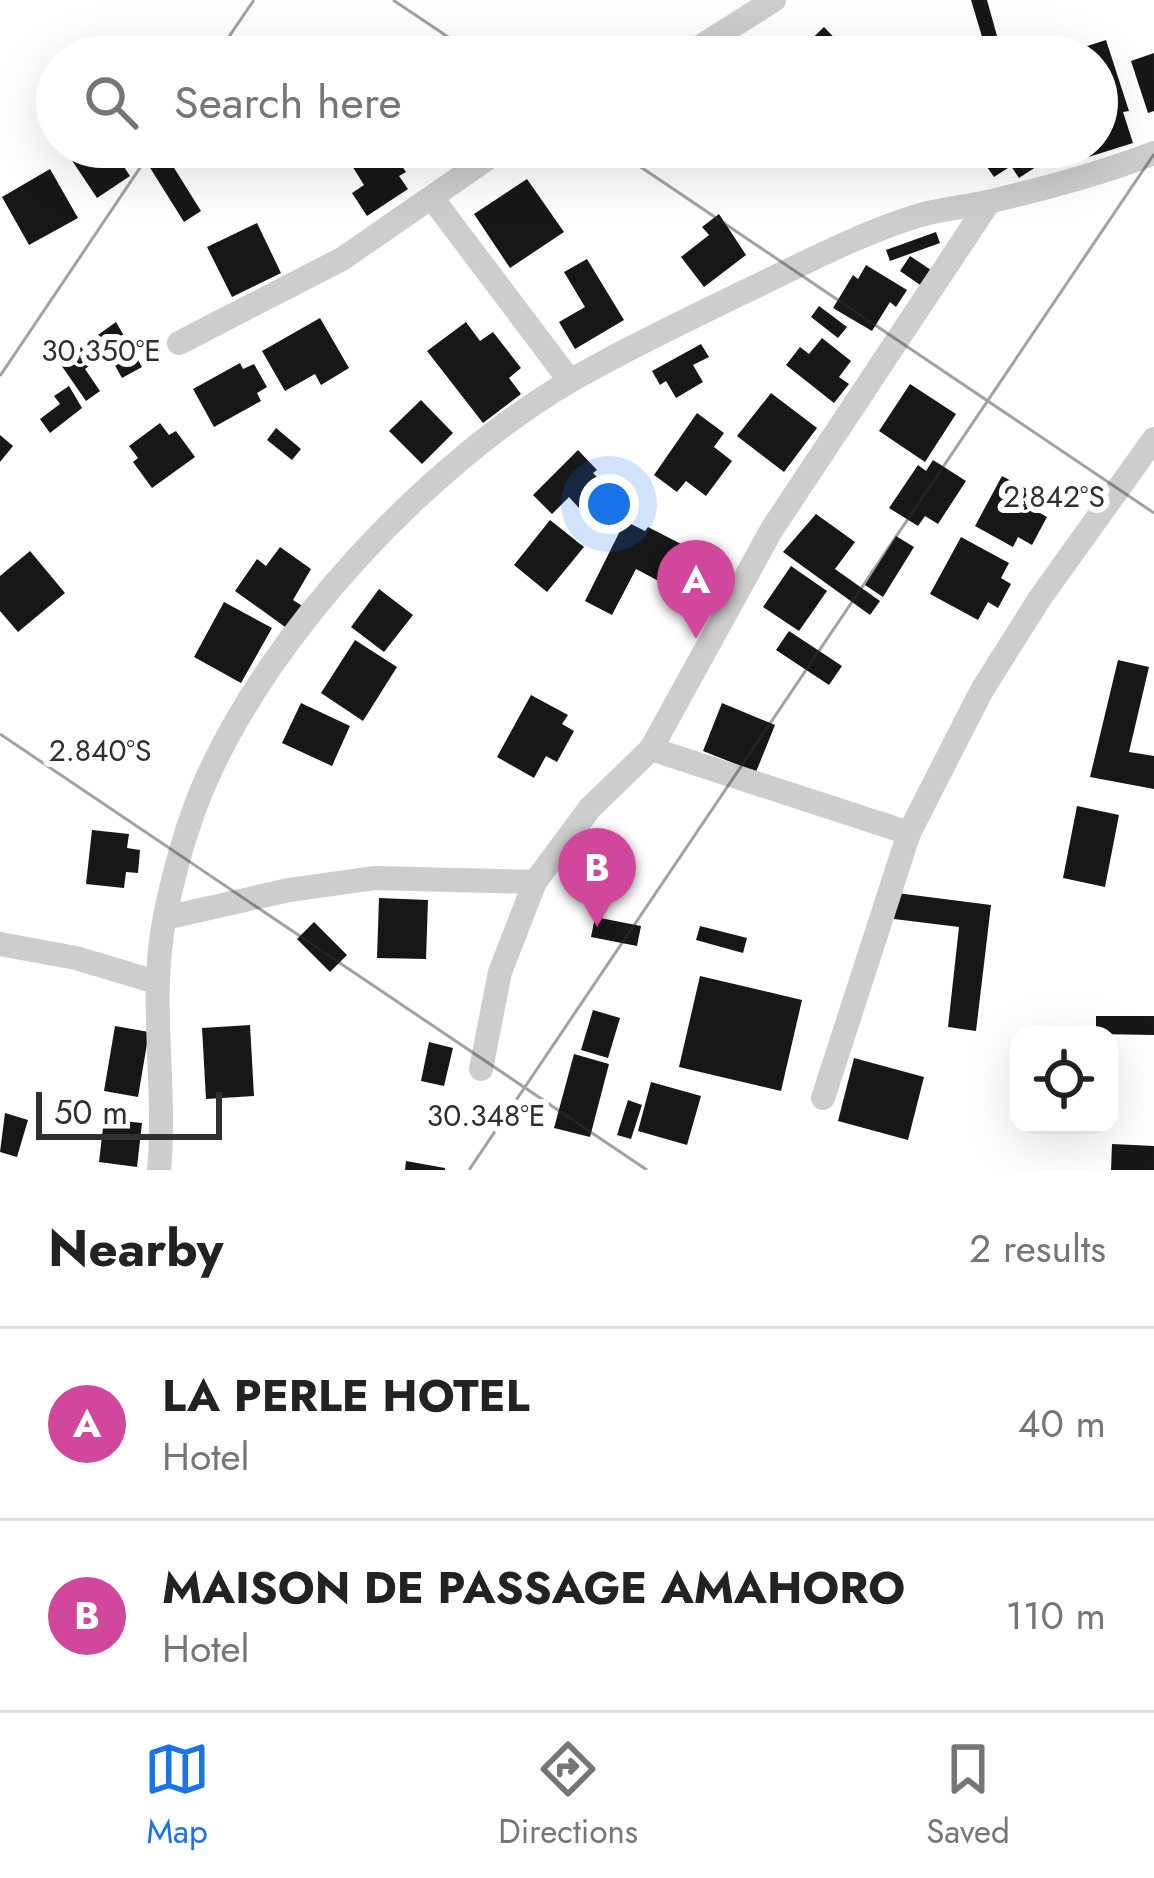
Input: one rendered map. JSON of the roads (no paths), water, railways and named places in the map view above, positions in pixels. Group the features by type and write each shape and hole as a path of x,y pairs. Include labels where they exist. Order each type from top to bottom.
{"street":[{"path":"717,36 774,0"},
{"path":"1118,164 1154,153"},
{"path":"179,343 342,259 474,168"},
{"path":"159,1170 162,1088 156,982 185,834 204,783 244,709 334,582 496,431 570,381 859,237 920,215 989,202 1103,168"},
{"path":"431,198 570,381"},
{"path":"481,1070 500,972 536,882 590,808 651,749 772,529 989,202"},
{"path":"824,1098 909,833 982,690 1040,598 1154,440"},
{"path":"651,749 909,833"},
{"path":"165,918 289,890 375,878 536,882"},
{"path":"0,944 76,958 156,982"}],"place":[{"name":"LA PERLE HOTEL","path":"696,639"},
{"name":"MAISON DE PASSAGE AMAHORO","path":"597,927"}]}
